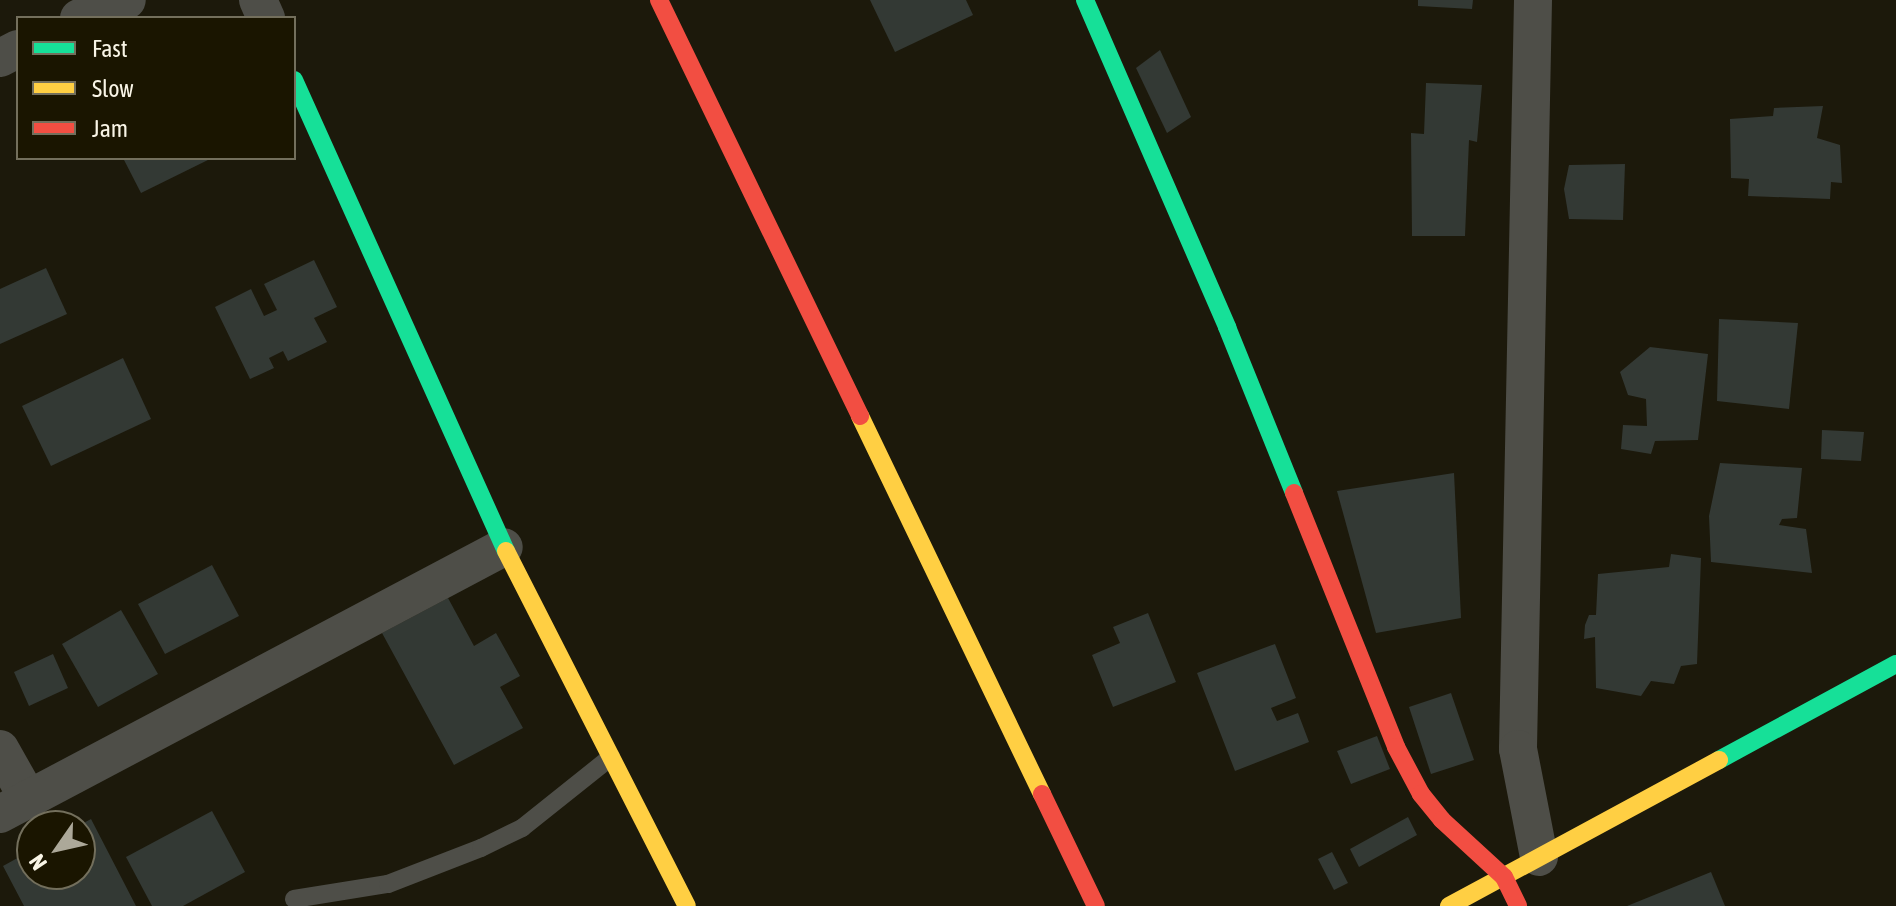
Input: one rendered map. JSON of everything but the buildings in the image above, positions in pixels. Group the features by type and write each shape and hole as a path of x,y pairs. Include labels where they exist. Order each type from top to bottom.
{"street":[{"path":"84,16 127,0"},
{"path":"659,0 1096,906"},
{"path":"1085,0 1227,327 1396,747 1421,794 1442,820 1504,877 1518,906"},
{"path":"1533,0 1518,749 1539,857"},
{"path":"296,84 504,547 687,906"},
{"path":"0,749 15,807 504,547"},
{"path":"1449,906 1896,664"}],"lane":[{"path":"294,899 388,884 481,848 522,828 611,757"}],"traffic: fast":[{"path":"1085,0 1227,327 1294,493"},
{"path":"296,84 506,551"},
{"path":"1719,760 1896,664"}],"traffic: slow":[{"path":"860,416 1042,794"},
{"path":"506,551 687,906"},
{"path":"1449,906 1719,760"}],"traffic: jam":[{"path":"659,0 860,416"},
{"path":"1294,493 1396,747 1421,794 1442,820 1504,877 1518,906"},
{"path":"1042,794 1096,906"}]}
